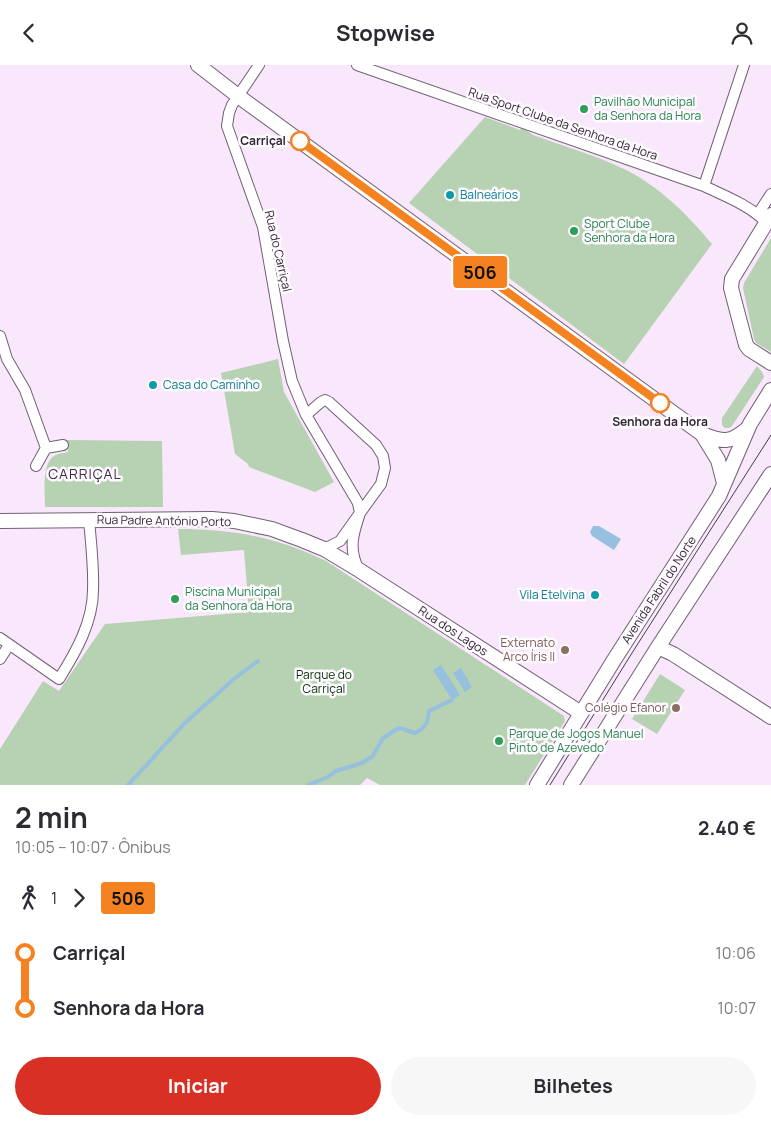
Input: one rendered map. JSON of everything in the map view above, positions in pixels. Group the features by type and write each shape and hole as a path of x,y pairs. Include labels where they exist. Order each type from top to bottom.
{"street":[{"path":"198,65 702,434 725,441 738,437 748,428"},
{"name":"Rua do Carriçal","path":"259,65 229,113 227,126 262,227 292,381 306,415 358,503 360,513"},
{"name":"Rua Sport Clube da Senhora da Hora","path":"356,65 704,186 765,217"},
{"path":"704,186 744,65"},
{"path":"771,194 765,217 734,274 731,288 746,345 771,363"},
{"path":"0,336 4,361 25,391 46,448 36,466"},
{"name":"Avenida Fabril do Norte","path":"537,785 719,496 748,428 771,390"},
{"path":"306,415 324,400 329,402 380,449 385,467 381,484 340,541 324,549"},
{"path":"702,434 718,460 724,483"},
{"path":"46,448 63,445"},
{"path":"571,785 771,474"},
{"path":"359,570 351,549 353,533 360,513"},
{"name":"Rua Padre António Porto","path":"0,521 212,519 234,521 272,529 324,549"},
{"path":"0,638 59,679 72,659 90,615 94,591 89,520"},
{"name":"Rua dos Lagos","path":"324,549 581,713"},
{"path":"0,659 9,645"},
{"path":"658,647 673,654 771,717"}],"green space":[{"name":"Sport Clube Senhora da Hora","path":"485,117 520,130 522,127 533,135 602,159 637,176 661,192 693,222 712,244 624,364 409,203"},
{"path":"771,238 771,352 756,343 754,339 743,288 744,283"},
{"path":"278,359 284,392 334,482 315,492 249,467 248,464 235,454 221,373"},
{"path":"757,366 764,377 732,426 725,428 722,425 722,418"},
{"path":"67,440 162,441 163,507 45,507 46,470 51,458 60,453 68,452"},
{"name":"Parque do Carriçal","path":"178,529 198,529 254,536 290,546 326,561 564,716 565,721 525,785 380,785 367,778 360,785 0,785 0,749 43,681 59,691 105,624 249,612 244,550 181,555"},
{"path":"660,674 685,690 657,734 632,719"}],"water":[{"path":"593,526 599,526 621,539 614,550 592,536 590,532"},
{"path":"441,665 460,695 452,700 433,670"},
{"path":"461,668 472,687 465,692 453,673"}],"waterway":[{"path":"128,785 185,723 235,678 258,661"},
{"path":"308,785 328,777 336,771 362,763 373,756 383,738 397,729 400,728 415,733 419,731 426,724 429,711 452,700"}],"tram line":[{"path":"550,785 771,435"}],"bus line":[{"name":"506","path":"300,141 660,403"}],"place":[{"name":"Pavilhão Municipal da Senhora da Hora","path":"584,109"},
{"name":"Carriçal","path":"300,141"},
{"name":"Balneários","path":"450,195"},
{"name":"Sport Clube Senhora da Hora","path":"574,231"},
{"name":"Casa do Caminho","path":"153,385"},
{"name":"Senhora da Hora","path":"660,403"},
{"name":"Vila Etelvina","path":"595,595"},
{"name":"Piscina Municipal da Senhora da Hora","path":"175,599"},
{"name":"Externato Arco Íris II","path":"565,650"},
{"name":"Colégio Efanor","path":"676,708"},
{"name":"Parque de Jogos Manuel Pinto de Azevedo","path":"499,741"}],"district":[{"name":"CARRIÇAL","path":"85,474"}]}
